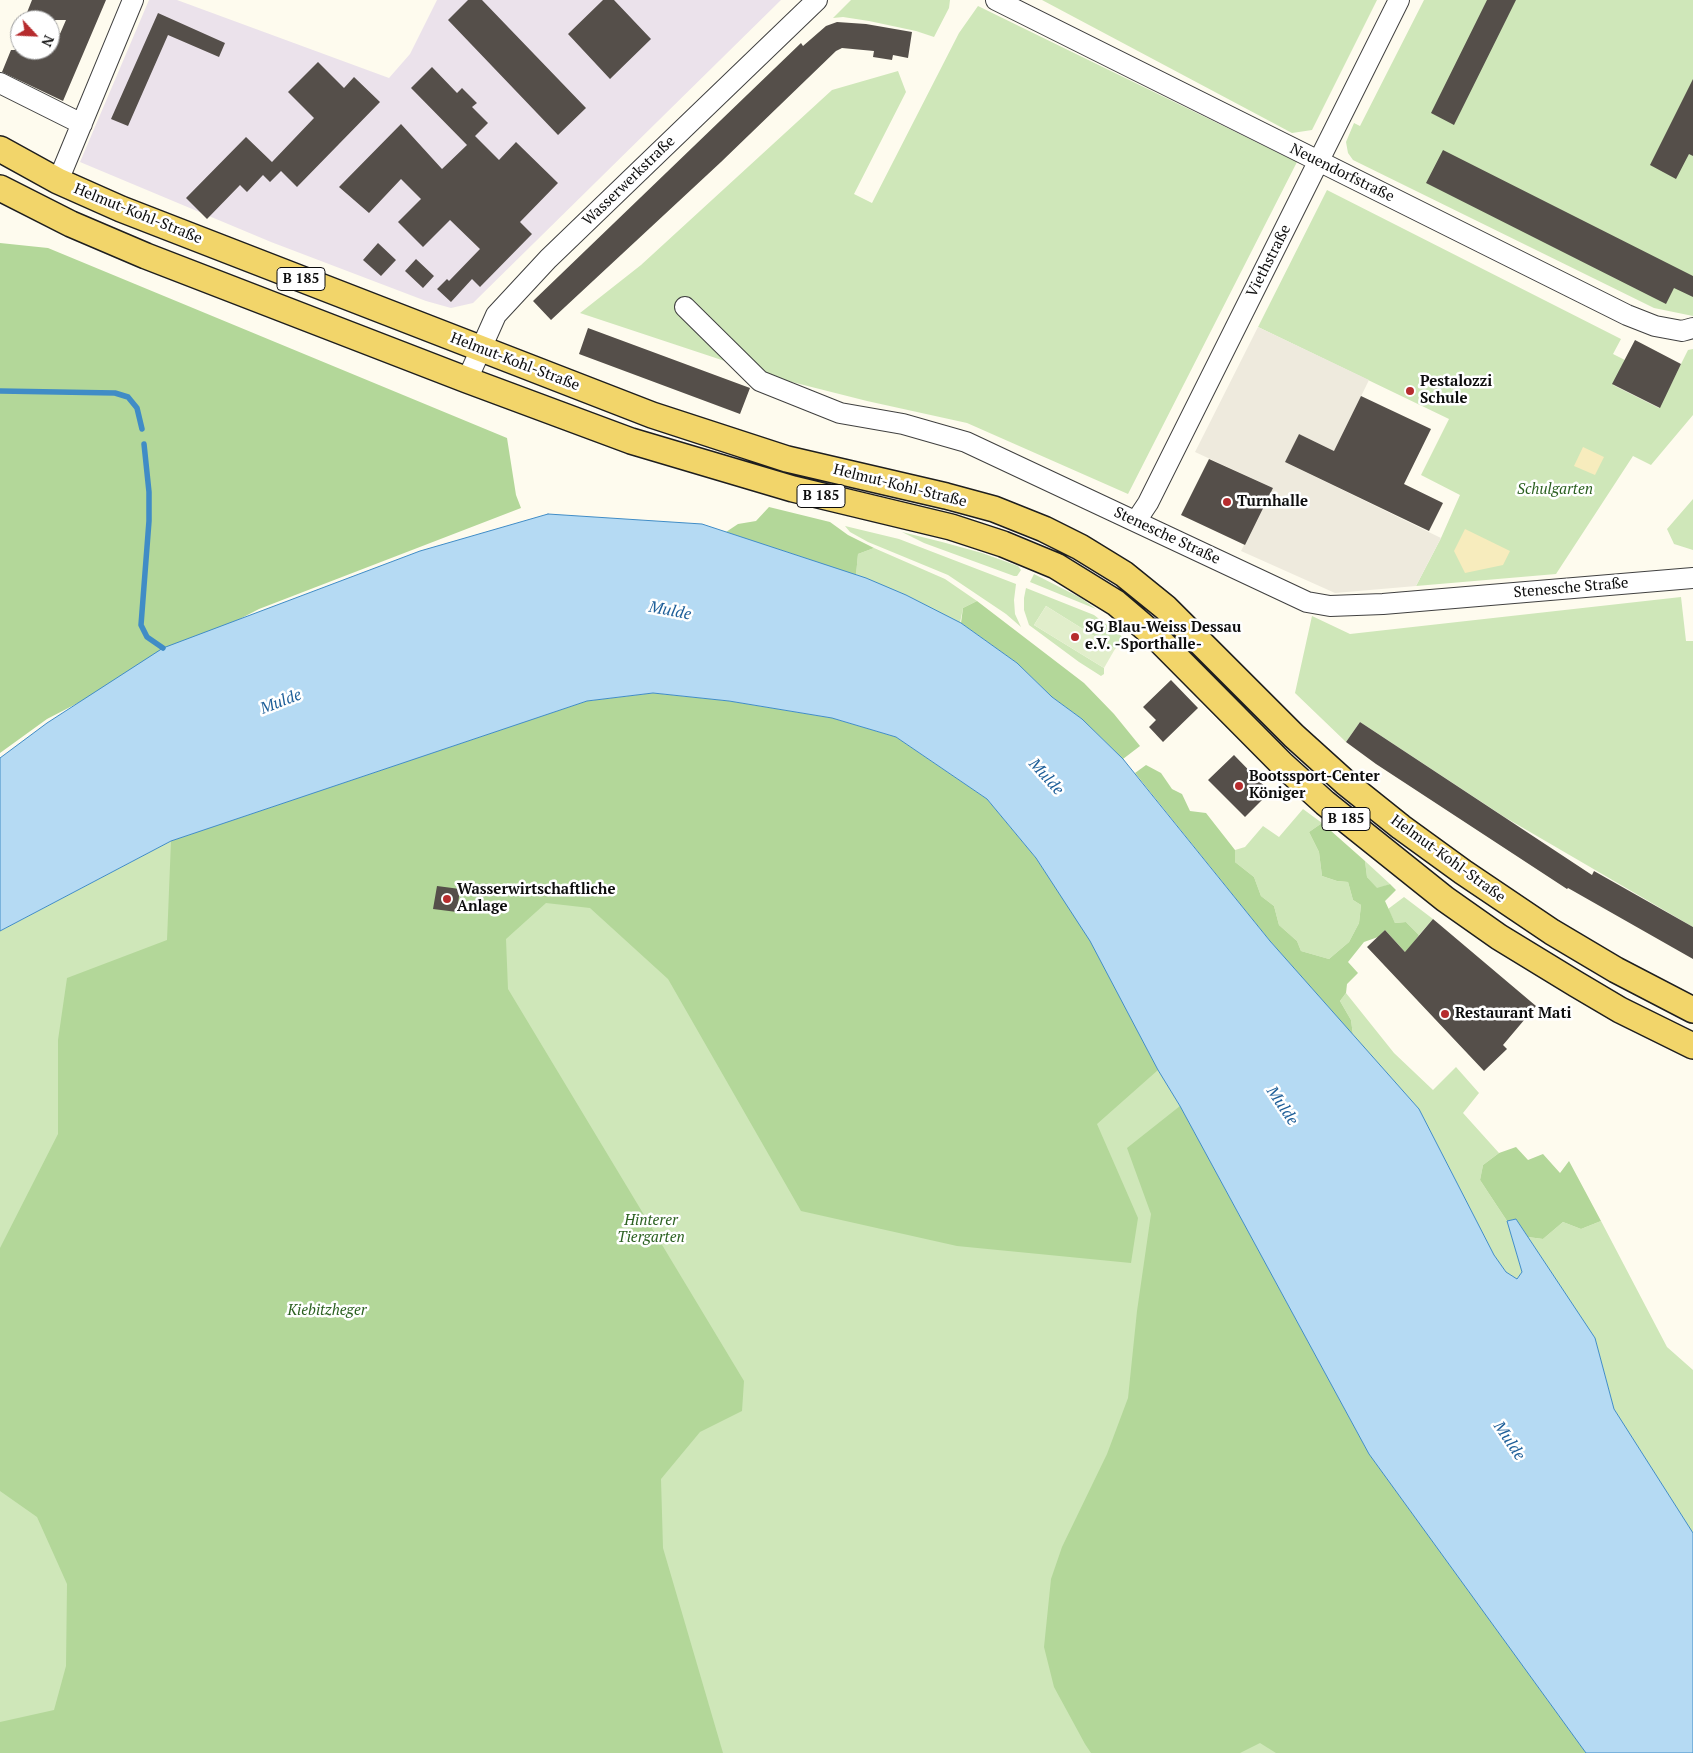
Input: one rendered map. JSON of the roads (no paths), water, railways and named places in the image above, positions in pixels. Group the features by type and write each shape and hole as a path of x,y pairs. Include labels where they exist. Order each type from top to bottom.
{"main road":[{"name":"Helmut-Kohl-Straße","path":"0,149 58,181 121,209 652,414 787,459 994,509 1044,529 1080,547 1124,574 1166,608 1294,736 1346,783 1401,827 1463,872 1552,932 1616,970 1693,1010"},
{"name":"Helmut-Kohl-Straße","path":"0,188 70,224 146,256 467,380 631,440 794,489 951,527 1003,544 1056,566 1116,603 1136,620 1159,640 1282,764 1325,803 1445,899 1499,937 1576,984 1620,1010 1693,1046"}],"street":[{"path":"58,181 133,0"},
{"name":"Wasserwerkstraße","path":"467,380 496,315 548,259 817,0"},
{"name":"Neuendorfstraße","path":"996,0 1627,316 1655,326 1682,331 1693,328"},
{"name":"Viethstraße","path":"1136,520 1148,503 1399,0"},
{"path":"0,84 82,124"},
{"name":"Stenesche Straße","path":"685,308 760,381 840,413 904,424 966,442 1136,520 1307,602 1330,606 1382,604 1693,578"}],"water":[{"name":"Mulde","path":"548,514 702,524 866,578 906,595 961,623 1017,663 1052,697 1082,719 1123,759 1270,941 1419,1109 1494,1255 1506,1272 1517,1279 1522,1272 1507,1221 1516,1219 1595,1338 1614,1409 1693,1533 1693,1753 1586,1753 1369,1454 1180,1106 1158,1070 1090,941 1036,858 987,799 896,737 832,718 729,701 653,693 587,701 171,841 0,931 0,758 47,723 163,648 420,551"}],"waterway":[{"path":"0,391 115,393 128,397 137,408 142,429"},
{"path":"144,444 149,492 149,521 141,625 147,637 163,648"}],"place":[{"name":"Pestalozzi Schule","path":"1410,391"},
{"name":"Turnhalle","path":"1227,502"},
{"name":"SG Blau-Weiss Dessau e.V. -Sporthalle-","path":"1075,637"},
{"name":"Bootssport-Center Königer","path":"1239,786"},
{"name":"Wasserwirtschaftliche Anlage","path":"447,899"},
{"name":"Restaurant Mati","path":"1445,1014"}],"park label":[{"name":"Schulgarten","path":"1555,490"},
{"name":"Hinterer Tiergarten","path":"651,1230"},
{"name":"Kiebitzheger","path":"327,1311"}]}
